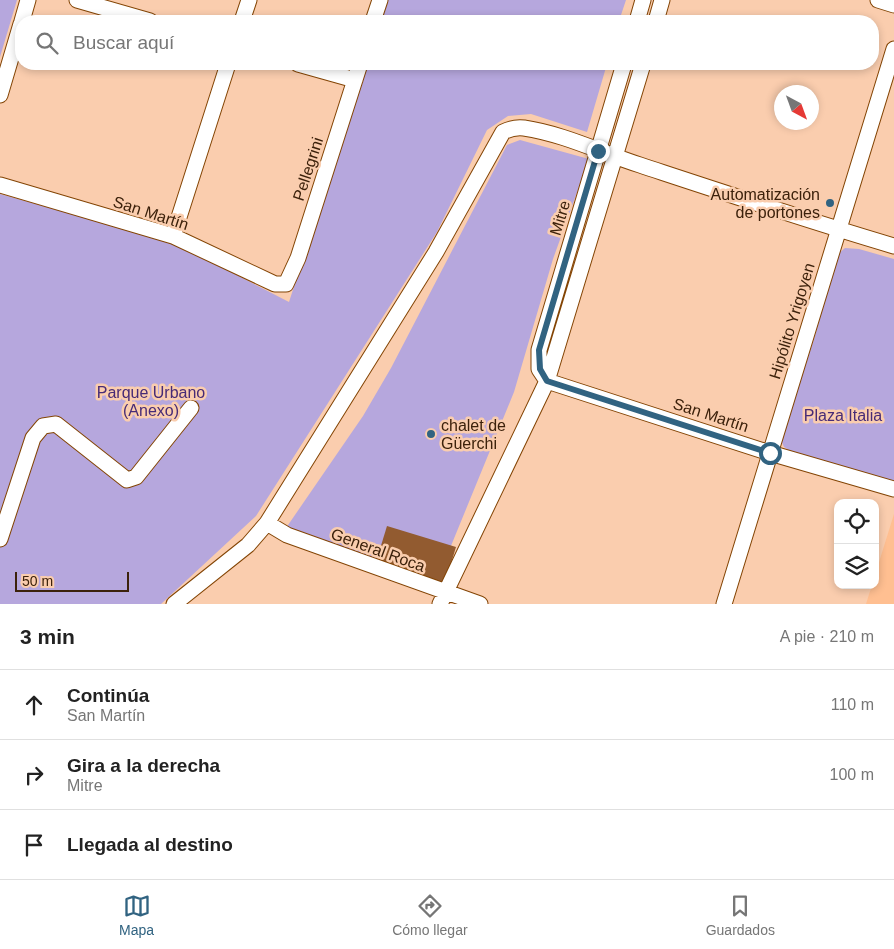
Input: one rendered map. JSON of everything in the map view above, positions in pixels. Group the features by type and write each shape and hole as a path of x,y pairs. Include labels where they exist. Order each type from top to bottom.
{"street":[{"path":"24,15 28,0"},
{"path":"77,0 129,15"},
{"path":"244,15 249,0"},
{"path":"375,15 380,0"},
{"path":"639,15 643,0"},
{"path":"658,15 662,0"},
{"path":"878,0 894,5"},
{"path":"0,95 15,45"},
{"name":"Hipólito Yrigoyen","path":"724,604 894,49"},
{"path":"173,236 226,70"},
{"path":"319,70 355,80"},
{"name":"Pellegrini","path":"286,284 298,258 358,70"},
{"name":"Mitre","path":"547,381 540,369 539,350 622,70"},
{"path":"443,599 547,381 641,70"},
{"path":"174,604 248,545 267,523 436,252 502,132 513,127 557,136 615,157 838,230 894,246"},
{"name":"San Martín","path":"0,185 173,236 275,284 286,284"},
{"name":"San Martín","path":"547,381 770,453 894,489"},
{"path":"0,539 34,438 43,426 56,424 128,480 136,477 192,408"},
{"name":"General Roca","path":"267,523 287,535 443,599 480,604"}],"shaded area":[{"path":"894,514 894,604 866,604 871,589 879,589 879,562"}],"green space":[{"path":"0,0 17,0 0,57"},
{"path":"384,0 626,0 621,15 380,15"},
{"name":"Parque Urbano (Anexo)","path":"364,70 605,70 587,132 531,114 508,116 487,130 437,232 256,516 161,604 0,604 0,194 175,243 289,302"},
{"path":"520,140 589,159 553,259 514,392 437,580 286,528 363,416 391,368 507,145"},
{"name":"Plaza Italia","path":"845,248 859,249 894,259 894,482 792,452 784,447 781,440 814,339 838,254"}],"building":[{"path":"387,526 456,547 445,583 376,562"}],"place":[{"name":"Automatización de portones","path":"830,203"},
{"name":"chalet de Güerchi","path":"431,434"}],"route":[{"path":"598,151 539,350 540,369 547,381 770,453"}]}
